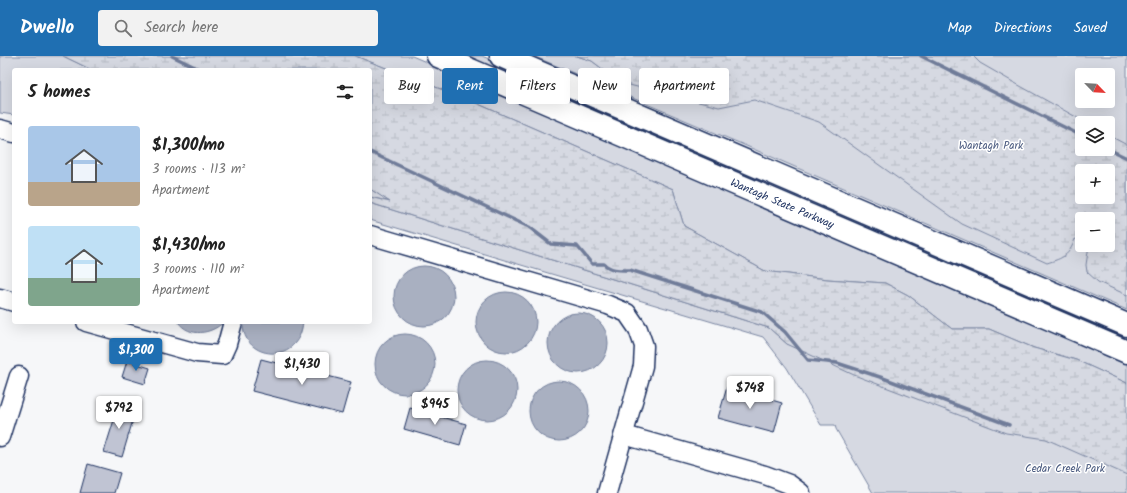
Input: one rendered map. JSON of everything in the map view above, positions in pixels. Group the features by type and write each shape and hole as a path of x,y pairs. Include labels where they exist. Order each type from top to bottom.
{"highway":[{"name":"Wantagh State Parkway","path":"438,56 1127,352"},
{"path":"501,56 1127,325"}],"lane":[{"path":"0,129 12,132"},
{"path":"372,236 608,305 627,313 638,329 644,346 643,366 607,493"},
{"path":"0,298 12,301"},
{"path":"93,324 197,353 222,355 227,344 232,324"},
{"path":"0,437 19,376"},
{"path":"624,435 765,476 789,484 801,493"}],"green space":[{"path":"0,56 63,56 88,68 12,68 12,115 0,113"},
{"path":"63,56 355,56 386,68 384,68 384,104 434,104 434,86 442,90 442,104 478,104 673,189 684,226 765,271 827,279 885,283 908,295 952,329 989,329 1034,348 1076,360 1127,383 1127,475 1046,439 1006,433 854,375 787,344 769,328 372,204 372,198 390,202 372,190 372,68 88,68"},
{"path":"355,56 412,56 442,69 442,90 434,86 434,68 386,68"},
{"path":"465,56 482,56 510,68 506,68 506,74 498,70 498,68 493,68"},
{"name":"Wantagh Park","path":"533,56 577,56 592,61 601,68 578,68 578,75 570,72 570,68 561,68"},
{"name":"Wantagh Park","path":"577,56 973,56 980,63 1075,116 1075,156 1115,156 1115,139 1127,145 1127,295 1098,282 1087,272 1086,265 1088,252 1115,252 1115,212 1075,212 1075,239 1073,245 1065,256 1047,263 962,224 819,122 754,100 719,107 707,104 729,104 729,68 639,68 639,87 631,85 631,68 601,68 592,61"},
{"name":"Wantagh Park","path":"594,56 1127,56 1127,310 647,104 729,104 729,68 639,68 639,101 631,97 631,68 606,68"},
{"path":"498,93 506,96 506,104 524,104 1127,362 1127,383 1076,360 1034,348 989,329 952,329 908,295 885,283 827,279 765,271 684,226 673,189 478,104 498,104"},
{"path":"570,94 578,97 578,104 593,104 1127,334 1127,339 570,101"},
{"path":"372,190 392,202 372,197"},
{"name":"Cedar Creek Park","path":"372,204 769,328 787,344 1036,429 1127,469 1127,493 873,493 835,425 821,425 787,368 763,337 372,221"}],"water":[{"path":"424,266 441,271 449,279 454,296 449,313 441,321 424,326 407,321 399,313 394,296 399,279 407,271"},
{"path":"506,292 523,297 531,305 536,322 531,339 523,347 506,352 489,347 481,339 476,322 481,305 489,297"},
{"path":"578,313 595,318 603,326 608,343 603,360 595,368 578,373 561,368 553,360 548,343 553,326 561,318"},
{"path":"180,324 222,324 213,329 201,332 194,332"},
{"path":"243,324 302,324 299,336 292,346 282,352 271,353 260,351 251,344 245,335"},
{"path":"405,334 422,339 430,347 435,364 430,381 422,389 405,394 388,389 380,381 375,364 380,347 388,339"},
{"path":"487,360 504,365 512,373 517,390 512,407 504,415 487,420 470,415 462,407 457,390 462,373 470,365"},
{"path":"559,381 576,386 584,394 589,411 584,428 576,436 559,441 542,436 534,428 529,411 534,394 542,386"}],"building":[{"path":"261,359 351,382 342,414 252,391"},
{"path":"127,361 150,368 145,384 122,377"},
{"path":"727,387 782,403 774,433 718,418"},
{"path":"109,405 135,413 122,457 104,452 114,420 105,418"},
{"path":"410,408 466,424 460,445 404,429"},
{"path":"88,464 120,473 114,493 80,493"}],"waterway":[{"path":"172,56 197,68"},
{"path":"921,56 1075,133"},
{"path":"1115,152 1127,158"},
{"path":"372,153 529,227 551,244 577,246 592,264 604,264 613,269 630,270 762,312 785,332 808,360 837,363 883,378 1009,425"}]}
